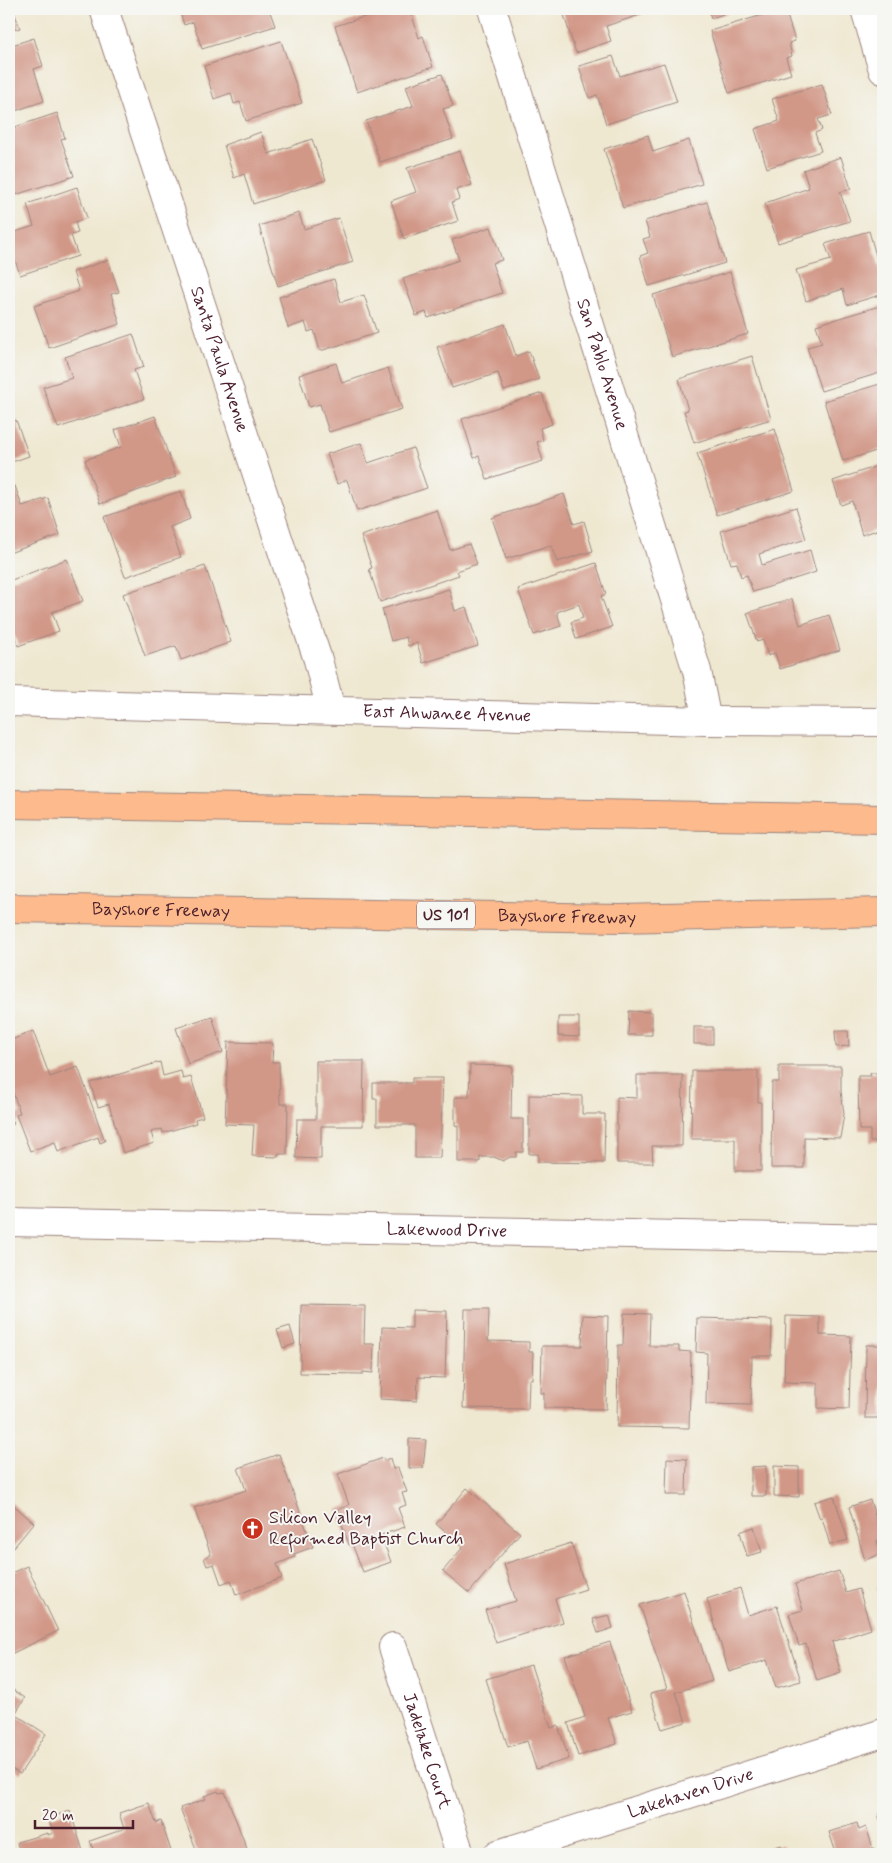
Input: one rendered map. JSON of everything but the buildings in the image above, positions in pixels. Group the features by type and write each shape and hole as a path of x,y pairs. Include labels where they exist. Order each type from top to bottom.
{"highway":[{"path":"9,804 883,818"},
{"name":"Bayshore Freeway","path":"9,908 620,918 883,912"}],"street":[{"name":"Santa Paula Avenue","path":"104,9 318,660 331,710"},
{"name":"San Pablo Avenue","path":"492,9 694,662 707,721"},
{"path":"865,9 883,70"},
{"name":"East Ahwanee Avenue","path":"9,702 707,721 883,722"},
{"name":"Lakewood Drive","path":"9,1222 883,1239"},
{"name":"Jadelake Court","path":"393,1647 460,1854"},
{"name":"Lakehaven Drive","path":"498,1854 883,1733"}],"place":[{"name":"Silicon Valley Reformed Baptist Church","path":"253,1528"}]}
